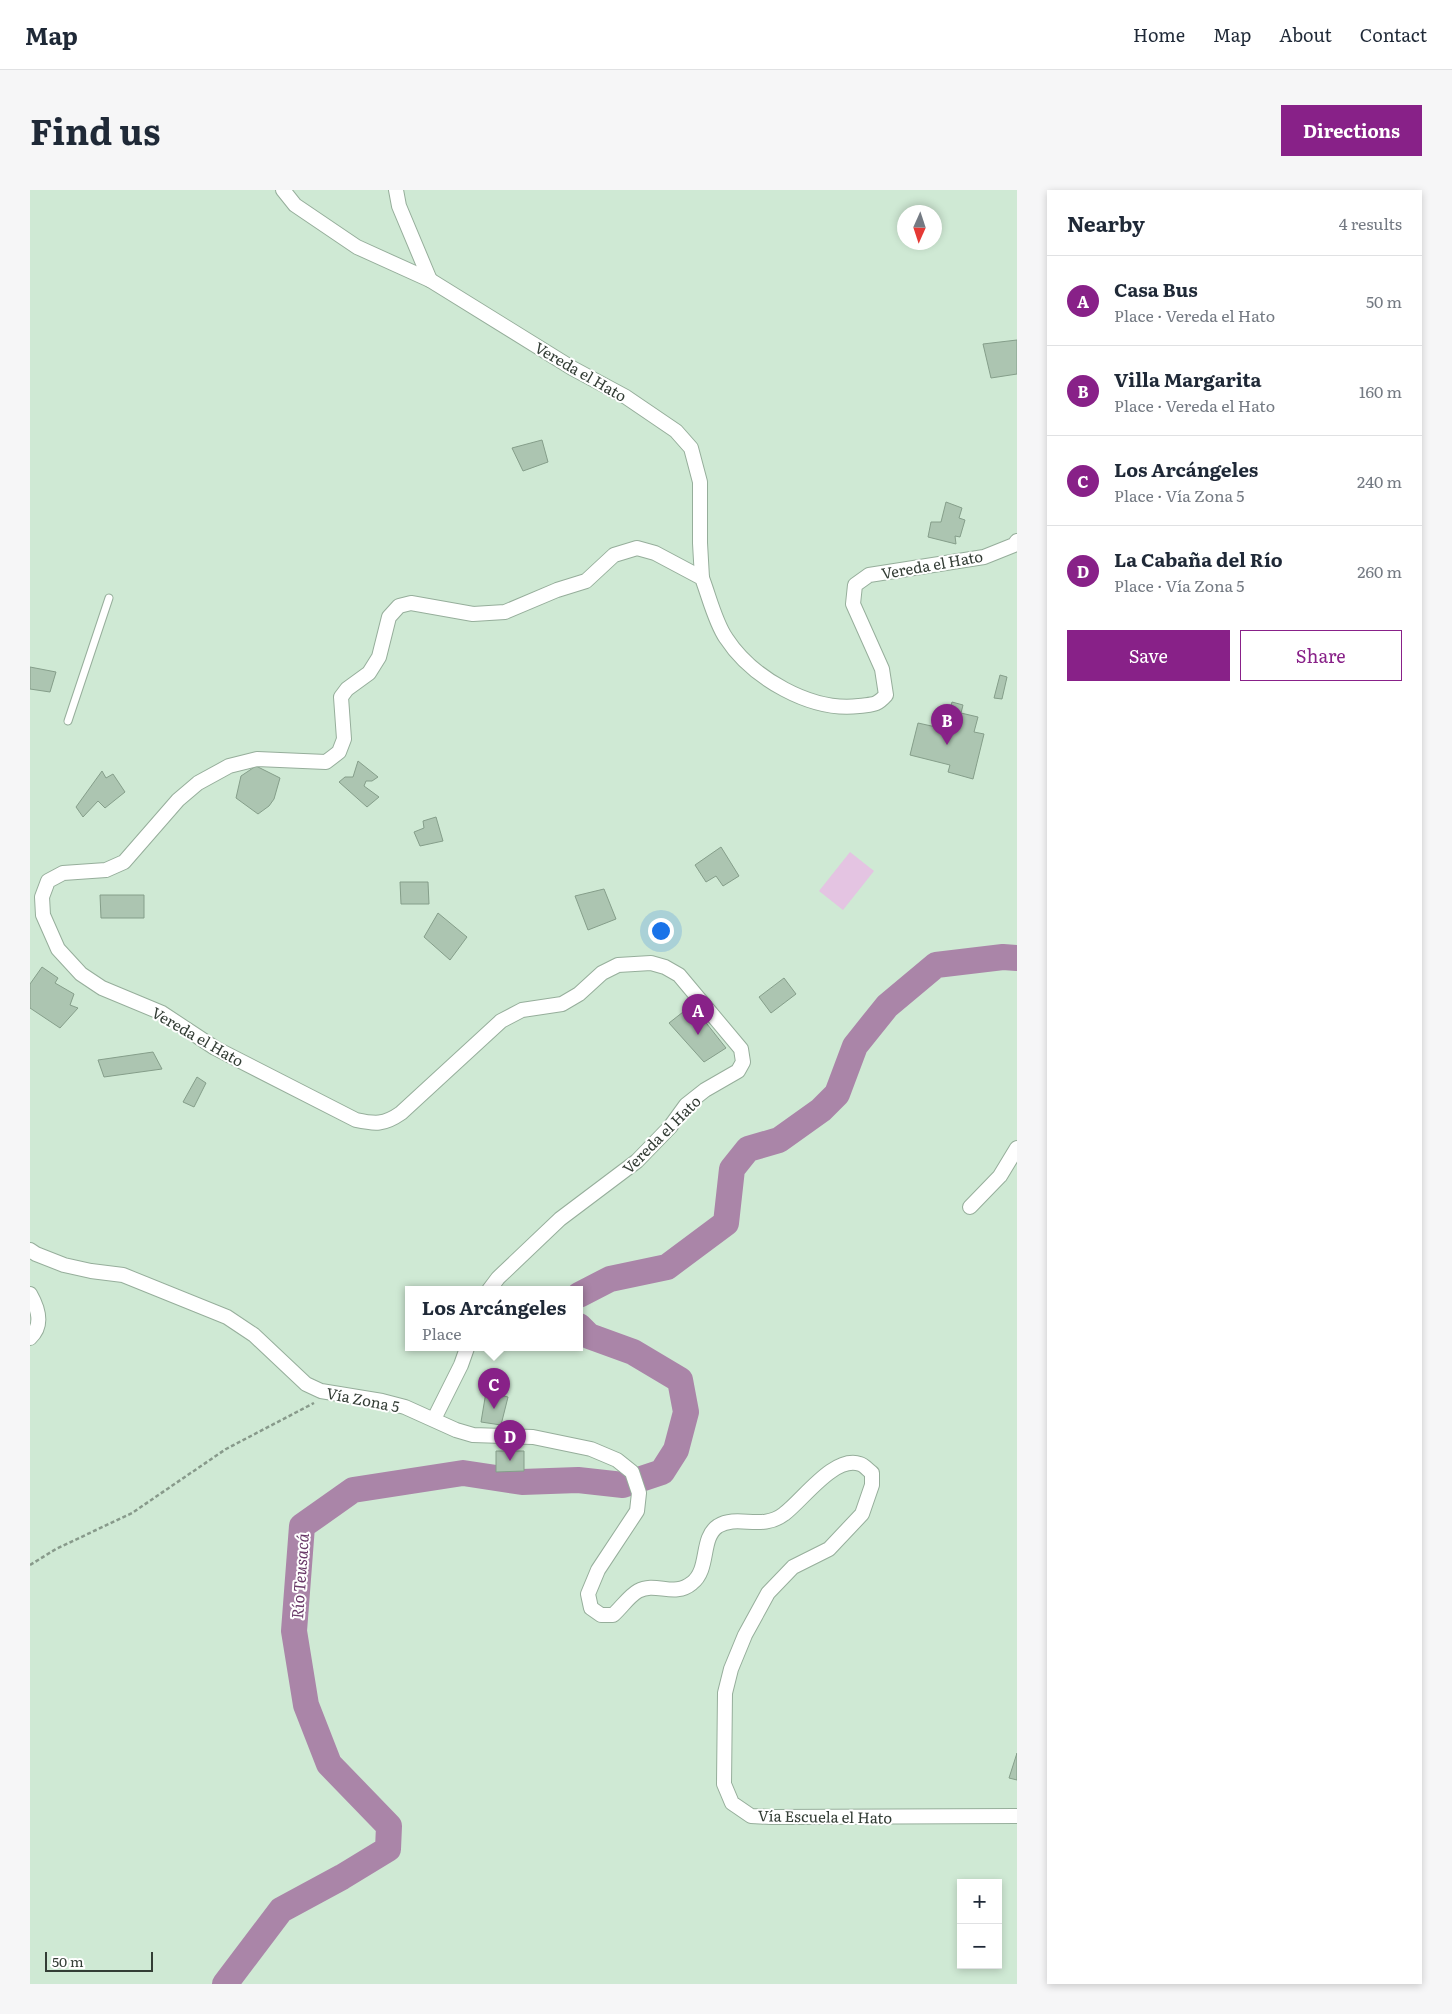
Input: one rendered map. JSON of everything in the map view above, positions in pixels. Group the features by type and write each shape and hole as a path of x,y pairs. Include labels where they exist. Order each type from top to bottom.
{"street":[{"name":"Vereda el Hato","path":"283,190 295,205 357,247 430,280 572,368 626,397 676,431 691,448 700,482 702,578 725,638 744,660 765,678 803,698 826,705 850,707 878,704 886,695 882,669 854,604 855,585 869,575 984,557 1014,545 1017,541"},
{"path":"396,190 399,206 430,280"},
{"name":"Vereda el Hato","path":"492,1286 560,1219 637,1161 670,1127 686,1105 706,1090 738,1071 743,1062 741,1049 679,975 665,967 651,963 618,965 602,972 579,994 562,1004 522,1010 501,1021 400,1114 389,1122 373,1124 356,1120 215,1048 162,1013 102,988 81,974 58,949 43,915 42,897 48,881 63,873 106,870 124,862 178,800 198,783 230,766 257,759 326,762 339,752 344,739 341,697 347,689 369,673 378,657 389,617 399,606 411,603 473,614 505,612 586,580 614,555 637,548 655,553 702,578"},
{"path":"970,1207 1000,1176 1017,1148"},
{"name":"Vía Zona 5","path":"30,1250 64,1265 90,1271 123,1275 227,1317 254,1335 306,1384 321,1391 382,1401 405,1407 456,1430 473,1435 533,1437 591,1449 617,1460 632,1472 639,1493"},
{"path":"30,1294 38,1309 39,1324 30,1338"},
{"path":"434,1419 461,1365 465,1351"},
{"name":"Vía Escuela el Hato","path":"639,1493 636,1511 598,1570 588,1594 591,1608 601,1615 613,1615 638,1591 652,1588 680,1591 694,1582 705,1559 708,1537 718,1526 733,1521 768,1522 783,1515 834,1468 846,1463 860,1464 872,1472 872,1485 862,1514 829,1549 793,1567 768,1593 745,1635 731,1669 725,1693 724,1784 732,1803 751,1816 770,1817 1017,1816"}],"lane":[{"path":"68,721 109,598"}],"path":[{"path":"30,1565 56,1549 132,1514 226,1449 334,1393"}],"shaded area":[{"path":"850,852 874,871 843,910 819,891"}],"building":[{"path":"1017,340 1017,374 991,378 983,344"},
{"path":"542,440 548,462 523,471 512,448"},
{"path":"946,502 962,508 959,518 965,520 960,537 955,536 956,544 928,537 931,522 941,522"},
{"path":"30,667 56,672 50,692 30,689"},
{"path":"1000,675 1007,677 1002,699 994,698"},
{"path":"952,702 963,705 961,713 978,717 974,732 984,734 973,779 948,772 950,765 910,755 918,723 945,729"},
{"path":"358,761 378,777 372,781 366,781 364,786 379,797 367,807 339,782 345,777 353,777"},
{"path":"256,766 280,778 274,799 269,806 258,814 236,798 241,776"},
{"path":"102,771 106,778 113,774 125,792 105,808 98,801 83,817 76,807"},
{"path":"436,817 443,841 420,846 414,832 424,828 423,821"},
{"path":"721,847 739,876 723,886 716,876 706,882 695,865"},
{"path":"400,882 428,882 429,904 401,904"},
{"path":"604,889 616,919 588,930 575,896"},
{"path":"100,895 144,895 144,918 101,918"},
{"path":"438,913 467,937 450,960 424,937"},
{"path":"42,967 58,978 55,983 74,994 70,1005 78,1008 60,1028 30,1008 30,984"},
{"path":"784,978 796,994 771,1013 759,997"},
{"path":"692,1005 726,1048 704,1062 669,1023"},
{"path":"153,1052 162,1069 104,1077 98,1060"},
{"path":"197,1077 206,1083 194,1107 183,1102"},
{"path":"486,1392 508,1397 501,1425 481,1422"},
{"path":"496,1451 524,1451 524,1471 496,1472"},
{"path":"1017,1753 1017,1780 1009,1778"}],"waterway":[{"name":"Río Teusacá","path":"583,1293 610,1279 667,1267 726,1223 732,1169 748,1149 779,1140 821,1110 837,1094 855,1046 887,1006 936,965 1003,957 1017,958"},
{"name":"Río Teusacá","path":"225,1984 281,1910 342,1877 388,1849 389,1826 329,1764 306,1705 294,1631 302,1526 353,1490 463,1473 522,1482 578,1480 623,1485 662,1472 676,1450 686,1412 680,1380 633,1352 589,1336 583,1330"}],"place":[{"name":"Villa Margarita","path":"947,745"},
{"name":"Casa Bus","path":"698,1035"},
{"name":"Los Arcángeles","path":"494,1409"},
{"name":"La Cabaña del Río","path":"510,1461"}]}
